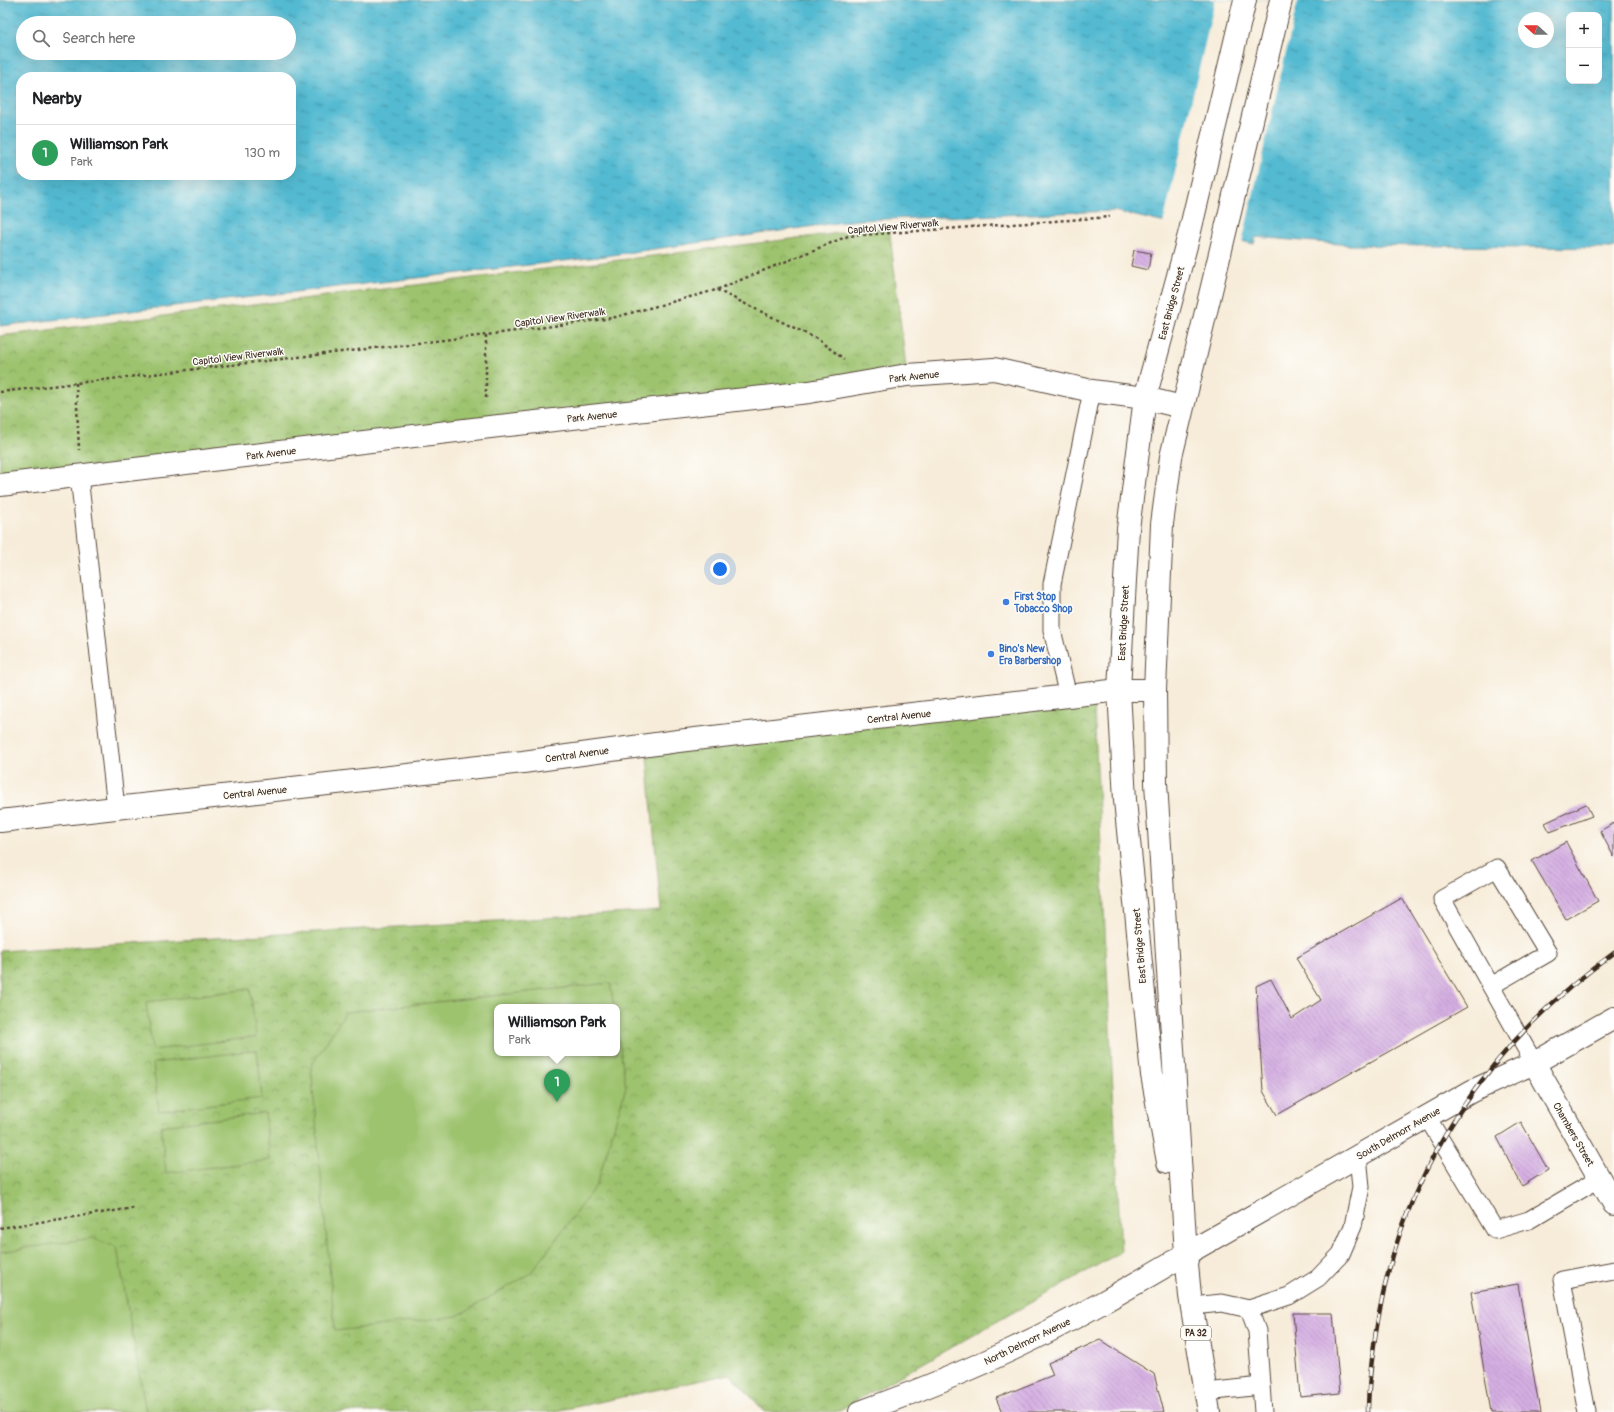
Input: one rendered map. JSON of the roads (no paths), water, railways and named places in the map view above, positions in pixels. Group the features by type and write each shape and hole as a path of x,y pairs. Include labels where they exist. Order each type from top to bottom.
{"main road":[{"name":"East Bridge Street","path":"1186,1254 1152,1075 1125,800 1119,690 1128,529 1146,398 1190,231 1245,0"},
{"name":"East Bridge Street","path":"1208,1402 1192,1306 1186,1254 1157,791 1154,690 1162,524 1171,457 1182,407 1281,0"},
{"name":"Park Avenue","path":"0,485 487,427 809,392 907,375 994,369 1092,391 1146,398 1182,407"},
{"name":"Central Avenue","path":"0,821 515,763 678,741 1119,690 1154,690"},
{"name":"South Delmorr Avenue","path":"1186,1254 1472,1091 1534,1063 1614,1018"},
{"name":"Chambers Street","path":"1534,1063 1614,1204"},
{"name":"North Delmorr Avenue","path":"860,1412 926,1388 1015,1348 1101,1304 1186,1254"}],"lane":[{"path":"1068,696 1052,630 1052,584 1092,391"},
{"path":"79,476 116,808"},
{"path":"1491,986 1548,953 1498,868 1442,899 1534,1063"},
{"path":"1427,1118 1495,1230 1529,1220 1600,1179"},
{"path":"1192,1306 1222,1303 1249,1309 1289,1296 1318,1278 1341,1254 1353,1226 1361,1187 1358,1156"},
{"path":"1587,1412 1562,1280 1614,1270"},
{"path":"1249,1309 1257,1331 1263,1412"},
{"path":"1208,1402 1261,1386"}],"water":[{"path":"0,0 1614,0 1614,248 1351,245 1256,237 1254,244 1115,211 857,220 598,257 0,326"}],"railway":[{"path":"1368,1412 1374,1342 1391,1263 1409,1210 1432,1160 1459,1112 1492,1068 1528,1027 1569,988 1614,953"}],"place":[{"name":"First Stop Tobacco Shop","path":"1006,602"},
{"name":"Bino's New Era Barbershop","path":"991,654"},
{"name":"Williamson Park","path":"557,1102"}]}
